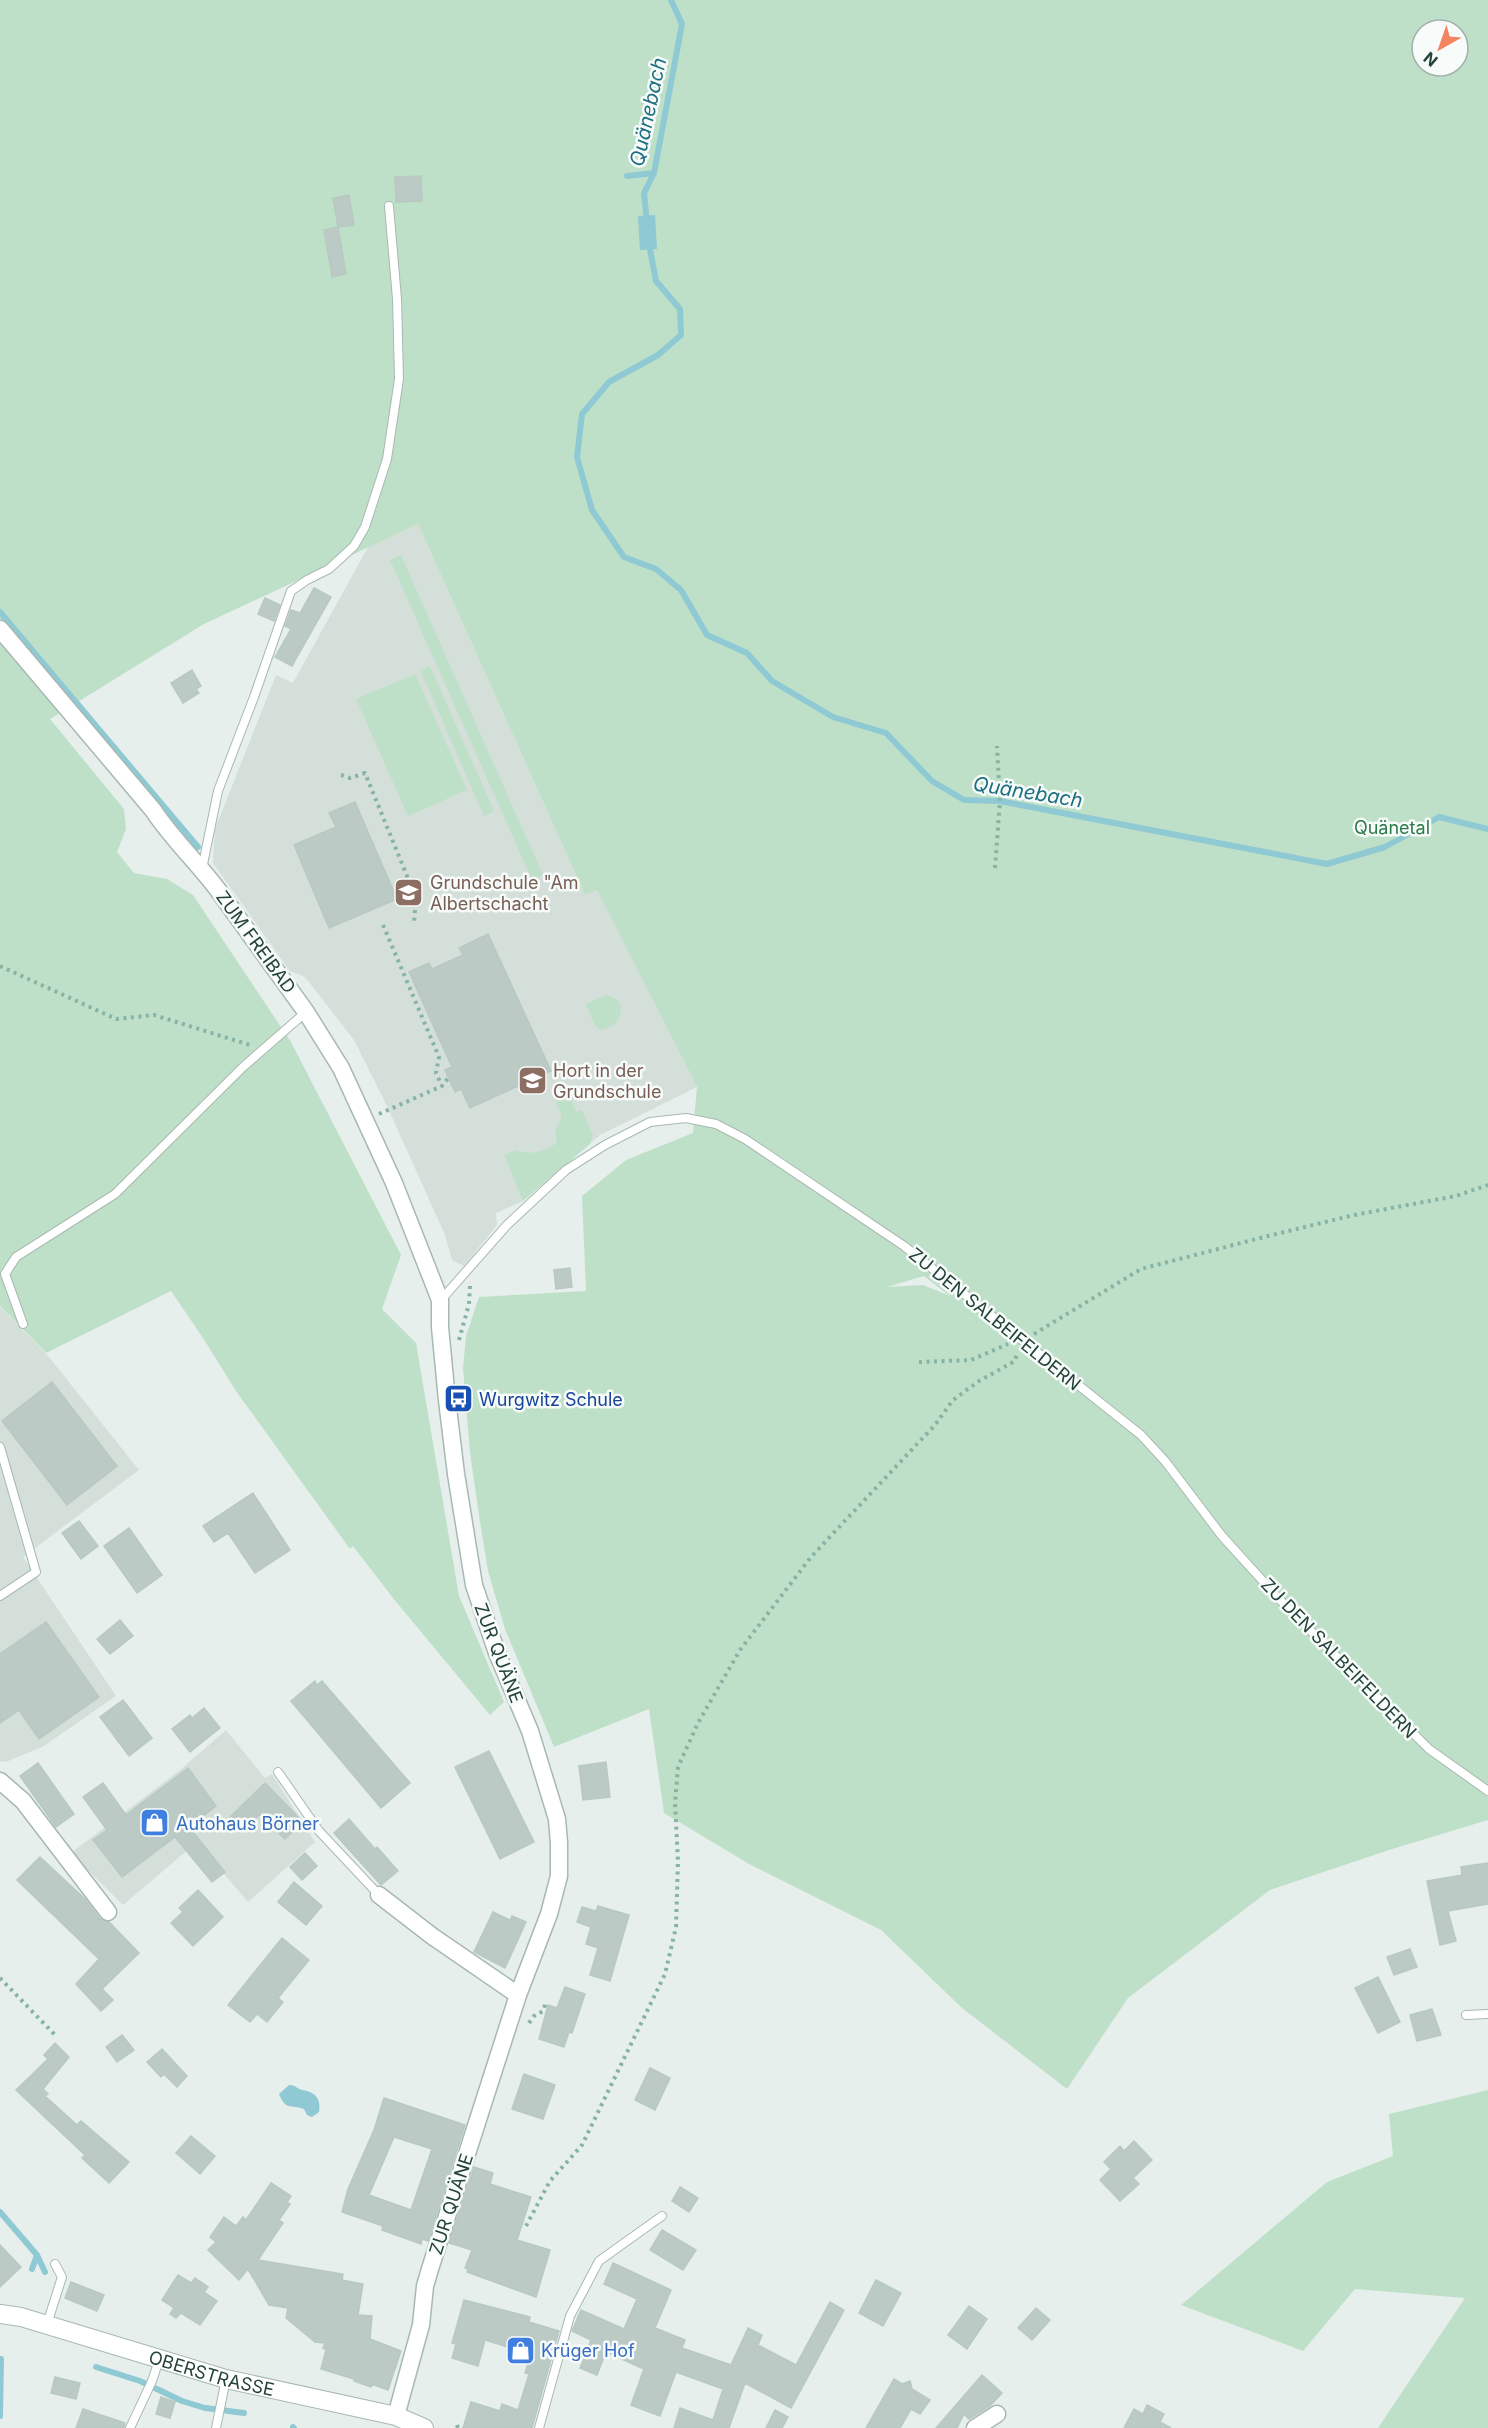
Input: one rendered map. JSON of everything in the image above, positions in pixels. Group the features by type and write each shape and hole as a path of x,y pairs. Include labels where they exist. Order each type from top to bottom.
{"street":[{"name":"ZUM FREIBAD","path":"0,629 153,810 170,835 202,869 306,1012 341,1068 365,1119 394,1183 440,1300"},
{"name":"ZUR QUÄNE","path":"396,2416 421,2325 425,2286 430,2269 518,1995 549,1914 559,1876 560,1843 557,1819 533,1741 497,1653 474,1585 447,1400 440,1327 440,1300"},
{"path":"0,1781 23,1801 108,1912"},
{"path":"379,1895 432,1936 518,1995"},
{"name":"OBERSTRASSE","path":"0,2314 21,2317 226,2379 332,2404 396,2416 424,2428"},
{"path":"975,2428 997,2414"}],"lane":[{"path":"202,869 218,791 291,591 329,569 354,546 365,527 387,459 399,379 397,299 389,206"},
{"path":"23,1324 5,1274 16,1257 115,1194 263,1049 306,1012"},
{"name":"ZU DEN SALBEIFELDERN","path":"440,1300 507,1225 566,1170 605,1145 650,1122 686,1118 716,1124 754,1146 904,1246 1141,1435 1222,1536 1281,1601 1429,1749 1488,1791"},
{"path":"0,1447 36,1572 0,1596"},
{"path":"278,1772 319,1831 379,1895"},
{"path":"1466,2015 1488,2014"},
{"path":"539,2428 570,2316 599,2261 662,2216"},
{"path":"47,2325 62,2277 55,2264"},
{"path":"130,2428 159,2360"},
{"path":"216,2428 226,2379"}],"path":[{"path":"994,868 1000,801 997,746"},
{"path":"341,775 350,778 365,773 416,898 414,923"},
{"path":"383,925 439,1058 436,1073 442,1086"},
{"path":"0,966 116,1019 154,1015 263,1049"},
{"path":"382,1112 442,1086 449,1077"},
{"path":"919,1362 971,1360 1040,1331 1141,1269 1354,1215 1456,1196 1488,1185"},
{"path":"526,2226 550,2181 582,2145 664,1974 676,1927 678,1861 675,1803 678,1767 698,1724 740,1650 811,1557 936,1425 953,1400 979,1381 1015,1361 1022,1338"},
{"path":"0,1978 55,2035"},
{"path":"529,2022 543,2011 546,2002"}],"shaded area":[{"name":"Grundschule \"Am Albertschacht","path":"418,524 585,895 597,889 697,1087 600,1135 523,1201 496,1213 497,1225 464,1266 452,1260 445,1235 387,1106 354,1040 305,977 290,971 213,863 215,829 276,675 293,683 368,547"},
{"path":"0,1307 49,1357 139,1470 23,1557 116,1696 44,1746 6,1762 0,1761"},
{"path":"226,1730 265,1778 272,1774 315,1842 248,1902 197,1842 123,1905 71,1853 180,1770"}],"green space":[{"name":"Quänetal","path":"0,0 1488,0 1488,1820 1270,1890 1128,1998 1067,2089 962,2008 881,1930 749,1864 664,1813 649,1709 554,1747 505,1629 488,1571 470,1453 463,1368 466,1336 479,1297 586,1291 582,1196 626,1160 693,1133 697,1087 597,890 585,895 418,524 204,624 50,719 124,809 126,829 117,852 134,873 167,879 193,895 291,1042 401,1255 382,1309 416,1343 459,1596 504,1702 490,1715 353,1546 350,1549 236,1391 171,1291 46,1353 0,1306","holes":["924,1276 950,1296 923,1285 887,1287"]},
{"path":"401,555 543,875 532,880 390,560"},
{"path":"430,666 494,811 484,816 420,670"},
{"path":"415,674 467,790 408,816 356,699"},
{"path":"607,995 619,1003 620,1014 614,1024 601,1030 595,1026 586,1004"},
{"path":"567,1089 576,1112 582,1110 593,1135 590,1144 523,1201 504,1155 516,1150 527,1153 537,1152 557,1143 555,1131 562,1117 554,1097"},
{"path":"1488,2090 1488,2428 1378,2428 1465,2298 1355,2289 1303,2351 1181,2305 1327,2182 1393,2156 1389,2114"}],"water":[{"path":"655,215 657,249 640,250 638,216"},
{"path":"289,2085 314,2095 319,2103 319,2112 312,2117 307,2115 304,2109 286,2105 279,2094"}],"building":[{"path":"421,176 422,201 396,202 395,177"},
{"path":"349,195 354,225 338,227 333,198"},
{"path":"338,227 346,274 332,277 324,230"},
{"path":"314,588 331,597 292,666 275,657 291,629 285,626 291,610 300,613"},
{"path":"265,598 280,605 274,621 258,614"},
{"path":"192,670 201,686 196,689 199,693 183,703 171,683"},
{"path":"355,802 397,899 329,928 294,845 336,827 329,813"},
{"path":"488,934 551,1071 470,1108 461,1089 455,1092 445,1070 452,1067 409,972 429,963 432,969 463,955 459,948"},
{"path":"570,1268 572,1287 556,1289 554,1270"},
{"path":"52,1382 117,1466 67,1505 2,1421"},
{"path":"253,1493 290,1550 255,1573 228,1533 214,1542 203,1526"},
{"path":"79,1521 98,1546 81,1559 62,1533"},
{"path":"129,1528 162,1575 137,1593 104,1546"},
{"path":"120,1620 133,1636 110,1654 97,1639"},
{"path":"46,1622 99,1697 39,1739 19,1710 0,1723 0,1654"},
{"path":"315,1681 317,1685 322,1681 410,1783 381,1808 291,1701"},
{"path":"123,1700 152,1738 129,1756 100,1717"},
{"path":"204,1708 220,1728 190,1752 172,1729 190,1715 192,1718"},
{"path":"489,1751 534,1842 500,1859 455,1767"},
{"path":"606,1762 610,1797 583,1800 579,1766"},
{"path":"38,1763 74,1814 56,1827 20,1776"},
{"name":"Autohaus Börner","path":"188,1768 216,1806 189,1827 225,1872 212,1882 175,1837 122,1877 93,1840 107,1830 83,1797 103,1783 126,1815"},
{"path":"265,1783 303,1822 285,1839 260,1814 242,1831 229,1818"},
{"path":"349,1819 398,1871 381,1885 334,1833"},
{"path":"305,1853 317,1866 302,1880 290,1867"},
{"path":"40,1857 85,1899 100,1919 109,1922 139,1953 102,1989 113,2000 101,2011 76,1984 99,1959 17,1880"},
{"path":"1488,1863 1488,1904 1448,1911 1456,1941 1440,1945 1427,1881 1462,1875 1461,1867"},
{"path":"294,1882 322,1906 306,1925 278,1902"},
{"path":"198,1890 223,1917 193,1946 171,1923 183,1912 179,1908"},
{"path":"598,1906 629,1915 610,1981 590,1975 598,1948 586,1944 591,1927 577,1922 582,1907 596,1911"},
{"path":"493,1912 510,1920 512,1916 526,1922 505,1968 474,1952"},
{"path":"282,1938 309,1960 278,1998 283,2002 267,2022 257,2014 250,2022 228,2005"},
{"path":"1410,1949 1417,1967 1394,1975 1387,1957"},
{"path":"1378,1977 1400,2022 1378,2033 1355,1988"},
{"path":"565,1987 585,1994 572,2033 569,2032 564,2047 539,2039 548,2005 557,2008"},
{"path":"1432,2009 1441,2035 1417,2041 1410,2015"},
{"path":"122,2035 134,2050 117,2062 106,2047"},
{"path":"55,2043 69,2057 43,2089 48,2094 45,2096 77,2125 81,2121 129,2162 109,2183 82,2158 85,2155 16,2090 48,2059 44,2055"},
{"path":"162,2049 187,2076 177,2087 164,2074 161,2077 147,2062"},
{"path":"650,2068 670,2078 655,2110 635,2100"},
{"path":"524,2074 555,2085 543,2119 512,2109"},
{"path":"384,2098 465,2125 428,2241 422,2239 421,2244 382,2230 383,2226 342,2212 348,2189 374,2130","holes":["394,2137 432,2149 411,2210 369,2195"]},
{"path":"191,2136 215,2156 200,2174 176,2153"},
{"path":"1134,2141 1152,2160 1133,2178 1139,2184 1120,2201 1100,2180 1111,2169 1104,2162 1120,2146 1124,2151"},
{"path":"474,2167 493,2173 490,2184 531,2197 517,2240 550,2250 536,2297 467,2272 468,2269 465,2268 472,2250 449,2243"},
{"path":"271,2183 291,2196 287,2202 290,2204 279,2220 283,2223 258,2260 343,2274 342,2280 363,2284 358,2315 372,2316 370,2339 401,2351 388,2390 372,2384 371,2387 321,2369 326,2350 323,2348 325,2343 315,2342 286,2318 288,2308 269,2305 248,2269 239,2280 208,2250 216,2242 210,2237 224,2217 236,2226 243,2217 246,2220"},
{"path":"680,2187 698,2198 689,2212 672,2201"},
{"path":"662,2230 696,2250 683,2270 650,2250"},
{"path":"0,2245 21,2267 0,2287"},
{"path":"613,2263 671,2290 655,2328 685,2340 682,2348 731,2365 748,2328 762,2335 758,2345 796,2365 830,2302 844,2310 791,2408 745,2383 729,2428 674,2428 680,2408 713,2420 723,2389 676,2372 660,2416 631,2405 644,2369 606,2352 597,2375 580,2368 591,2340 572,2331 581,2310 624,2329 637,2299 604,2284"},
{"path":"178,2275 191,2283 195,2278 208,2287 204,2292 217,2301 200,2325 181,2313 176,2318 170,2314 174,2308 162,2300"},
{"path":"876,2280 901,2293 883,2326 859,2313"},
{"path":"71,2282 104,2295 97,2311 65,2298"},
{"path":"464,2300 530,2317 529,2322 559,2331 532,2428 463,2428 471,2402 500,2411 502,2404 518,2410 529,2374 525,2373 531,2354 485,2340 478,2366 452,2358 456,2344 452,2343"},
{"path":"969,2306 987,2319 967,2349 948,2335"},
{"path":"1036,2308 1050,2320 1032,2340 1018,2328"},
{"path":"982,2375 1002,2393 990,2406 969,2419 964,2414 957,2428 936,2428"},
{"path":"55,2377 80,2383 76,2399 51,2393"},
{"path":"894,2379 902,2384 910,2381 912,2389 930,2400 920,2414 911,2409 900,2428 866,2428"},
{"path":"161,2397 175,2402 170,2418 156,2414"},
{"path":"1147,2405 1164,2414 1160,2422 1171,2428 1124,2428 1134,2409 1143,2414"},
{"path":"83,2409 125,2423 124,2428 76,2428"},
{"path":"775,2410 788,2417 782,2428 766,2428"}],"waterway":[{"name":"Quänebach","path":"647,222 644,193 654,173 682,24 671,0"},
{"path":"627,176 654,173"},
{"name":"Quänebach","path":"649,244 656,281 680,309 681,335 658,355 609,382 582,414 577,457 592,510 624,557 656,569 681,590 707,635 747,653 772,681 833,717 886,733 932,781 964,800 1000,801 1327,864 1385,847 1439,817 1488,829"},
{"path":"0,612 198,847"},
{"path":"0,2212 37,2255 32,2269"},
{"path":"37,2255 45,2272"},
{"path":"0,2416 1,2359"},
{"path":"96,2367 140,2381 182,2401 205,2408 244,2413"}],"place":[{"name":"Grundschule \"Am Albertschacht","path":"409,892"},
{"name":"Hort in der Grundschule","path":"532,1080"},
{"name":"Wurgwitz Schule","path":"458,1399"},
{"name":"Autohaus Börner","path":"155,1823"},
{"name":"Krüger Hof","path":"520,2350"}]}
